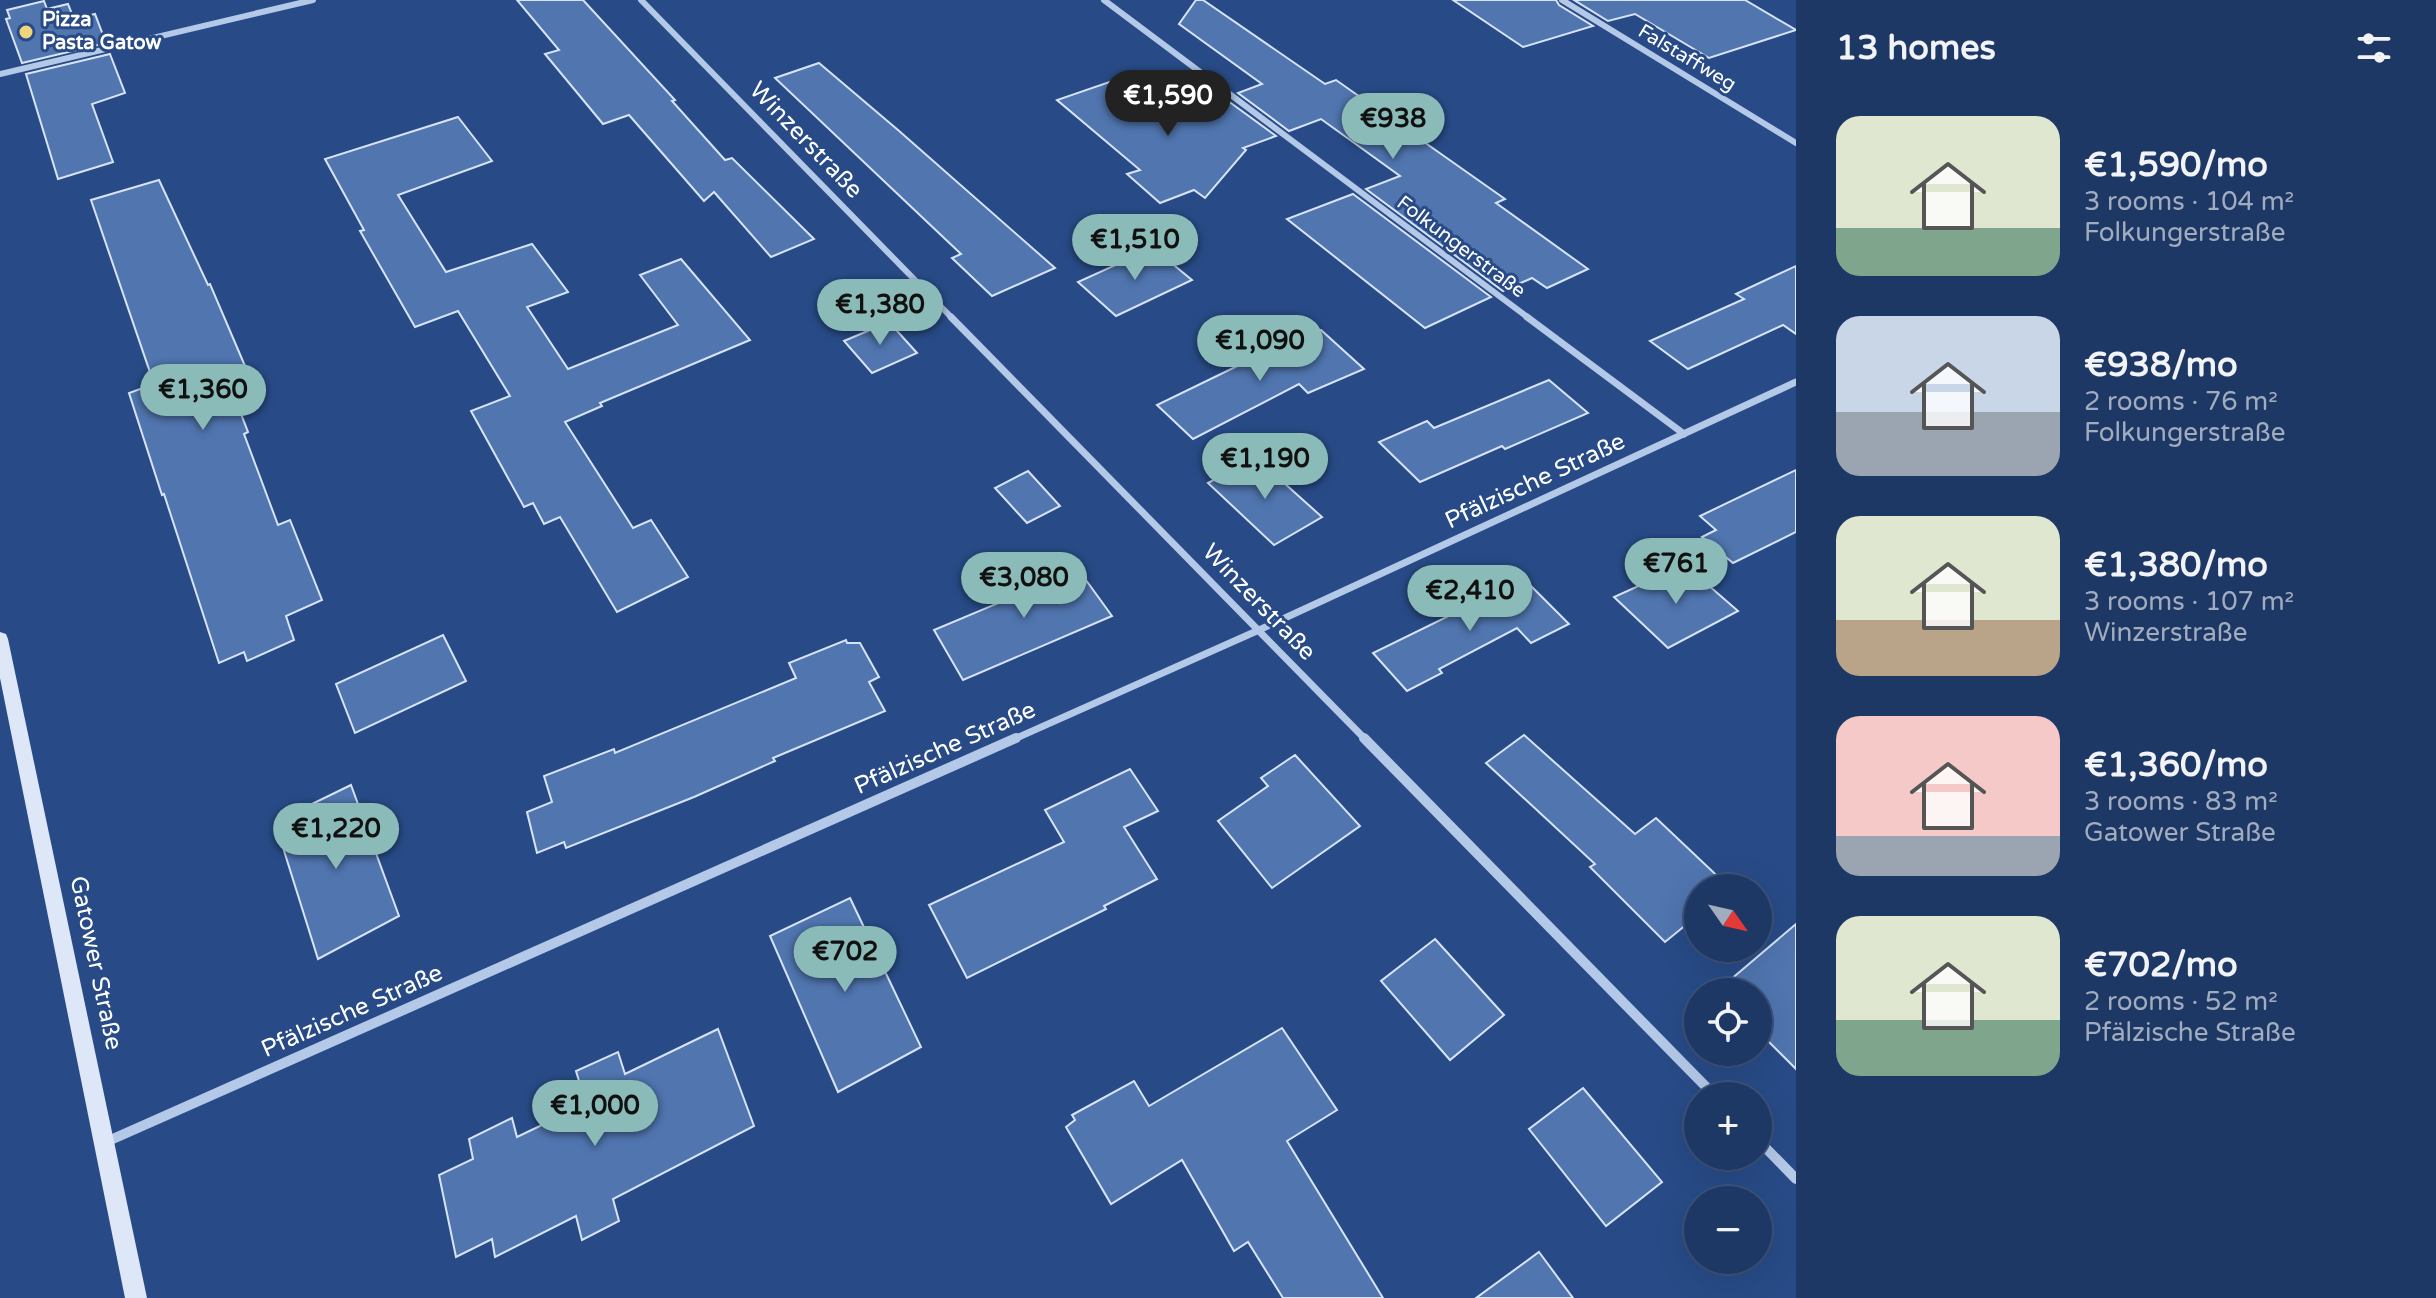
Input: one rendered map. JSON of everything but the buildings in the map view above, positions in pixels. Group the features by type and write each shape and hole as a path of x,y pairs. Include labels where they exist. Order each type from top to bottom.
{"main road":[{"name":"Gatower Straße","path":"0,639 136,1298"}],"street":[{"path":"0,74 313,0"},
{"name":"Winzerstraße","path":"641,0 1701,1082"},
{"name":"Folkungerstraße","path":"1104,0 1684,434"},
{"name":"Falstaffweg","path":"1562,0 1796,143"},
{"name":"Pfälzische Straße","path":"106,1142 1259,630 1796,382"},
{"path":"1772,1154 1796,1179"}],"place":[{"name":"Pizza Pasta Gatow","path":"26,32"}]}
